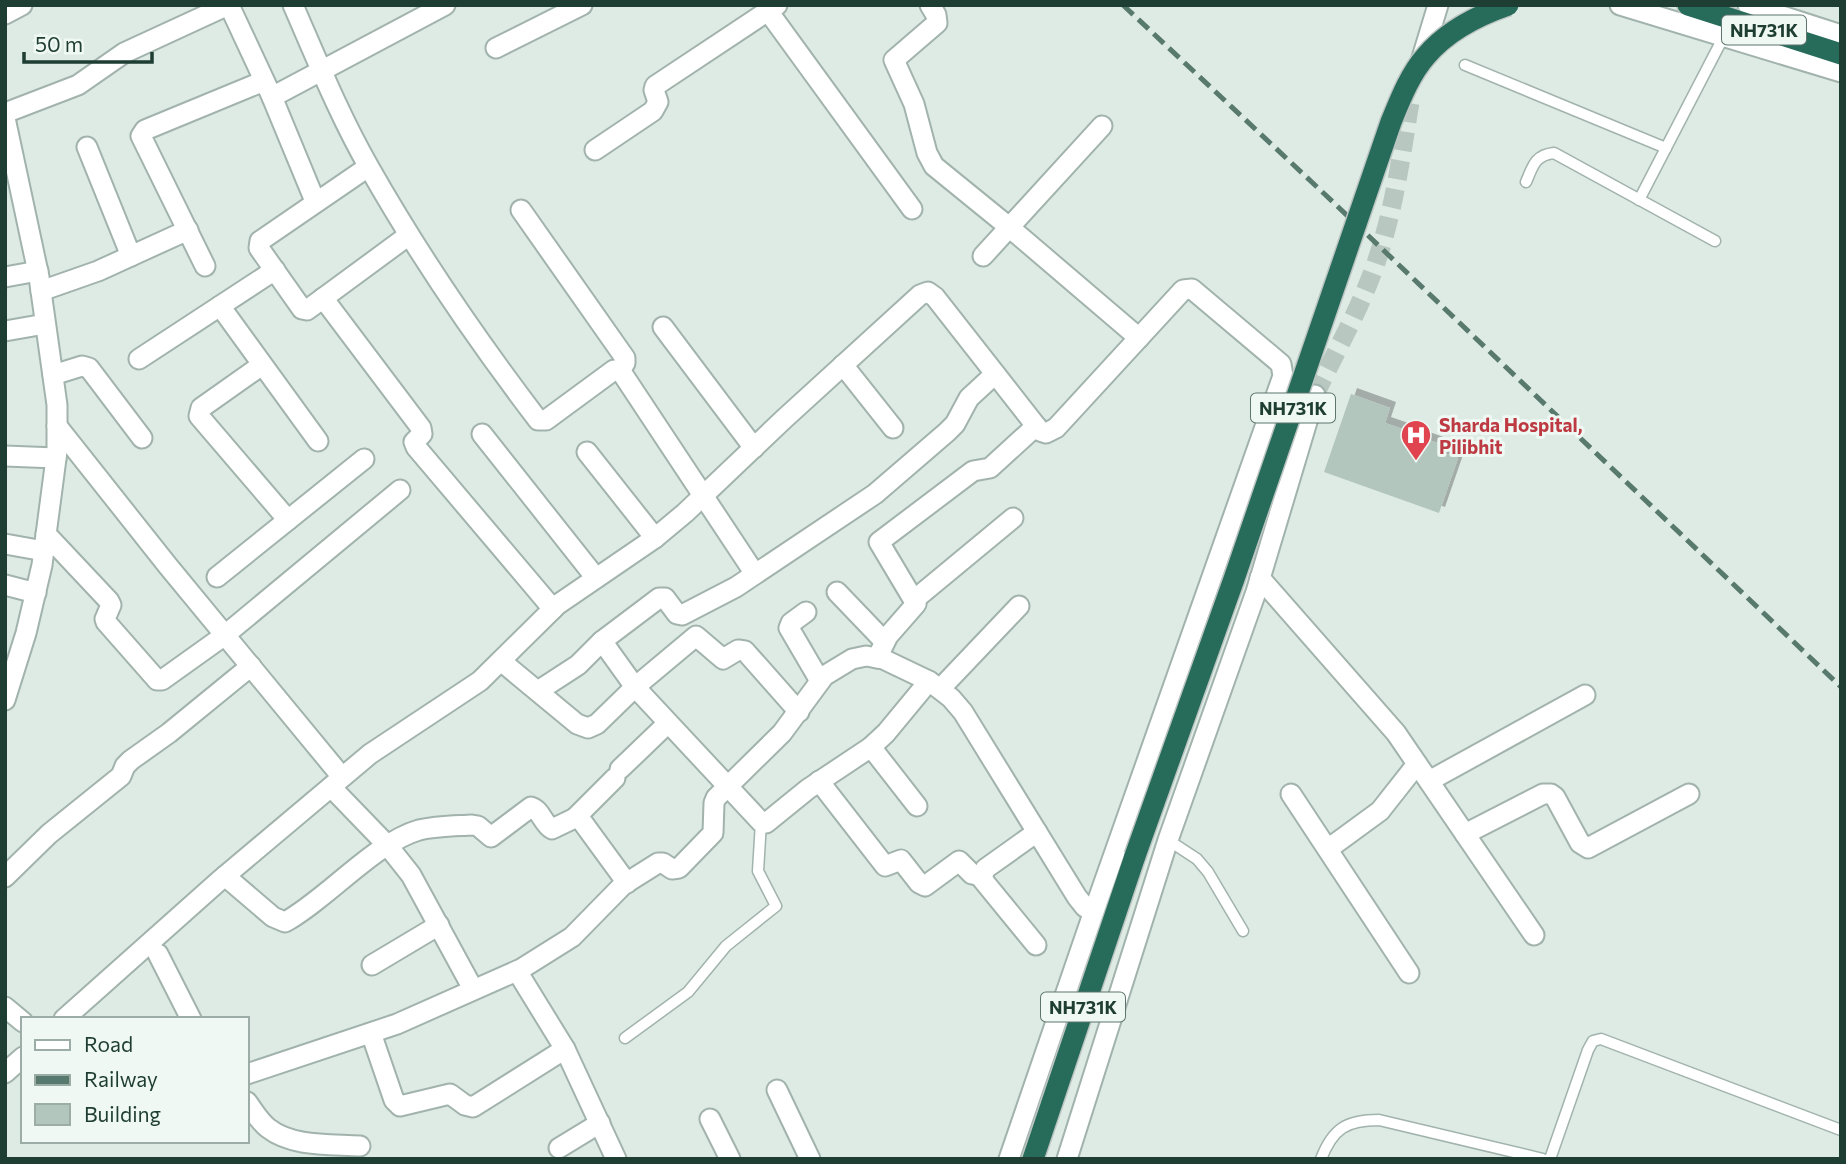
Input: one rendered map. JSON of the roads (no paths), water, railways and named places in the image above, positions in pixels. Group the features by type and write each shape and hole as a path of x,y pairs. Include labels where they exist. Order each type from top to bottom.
{"highway":[{"name":"NH731K","path":"1033,1159 1135,856 1391,122 1403,93 1426,56 1456,30 1488,12 1508,5"},
{"name":"NH731K","path":"1688,5 1841,54"}],"street":[{"path":"5,14 22,5"},
{"path":"5,700 36,593 56,458 57,426 53,375 38,271 14,197 5,116 78,85 124,53 229,5 315,201"},
{"path":"293,5 369,167 409,235 487,353 538,420 546,420 614,370 620,370"},
{"path":"205,266 141,136 142,133 322,71 445,5"},
{"path":"496,48 582,5"},
{"path":"930,5 937,23 896,57 894,65 914,104 930,161 1139,338"},
{"path":"1411,96 1438,5"},
{"path":"1620,5 1841,72"},
{"path":"1748,5 1841,34"},
{"path":"595,150 653,111 658,102 655,86 773,8 912,209"},
{"path":"983,256 1102,126"},
{"path":"87,147 131,256"},
{"path":"369,167 315,201 260,241 259,248 304,310 409,235"},
{"path":"520,210 625,358 620,370"},
{"path":"41,291 98,271 188,230"},
{"path":"139,359 275,270"},
{"path":"5,277 38,271"},
{"path":"66,1017 225,876 337,782 397,735 469,689 553,609 655,538 920,295 928,292 936,297 1040,431 1051,433 1184,290 1192,289 1281,364 1283,376 1009,1159"},
{"path":"323,298 421,428 422,434 414,442 416,446 553,609"},
{"path":"220,306 317,441"},
{"path":"5,331 46,324"},
{"path":"663,327 754,448"},
{"path":"262,365 198,412 288,520"},
{"path":"843,365 894,428"},
{"path":"53,375 82,366 89,368 142,438"},
{"path":"620,370 755,574"},
{"path":"538,691 578,665 602,641 659,598 665,598 677,614 682,615 736,587 875,494 955,424 969,398 995,374"},
{"path":"1067,1159 1168,840 1259,578 1315,395"},
{"path":"57,426 251,666 337,782 411,875 473,989"},
{"path":"248,1074 397,1024 517,971 572,937 626,883 658,863 672,869 679,868 713,833 714,803 782,733 824,676 852,659 881,649 914,608 914,600 880,545 881,539 973,471 990,468 1036,426"},
{"path":"482,434 596,578"},
{"path":"587,452 655,538"},
{"path":"5,456 56,458"},
{"path":"217,577 364,459"},
{"path":"5,544 45,542 109,601 111,605 106,622 157,680 162,680 225,635 400,490"},
{"path":"914,600 1013,517"},
{"path":"1259,578 1384,718 1534,935"},
{"path":"5,585 36,593"},
{"path":"837,592 881,649 935,685 963,712 1077,897 1085,907 1094,911"},
{"path":"602,641 635,687 668,723 761,822 770,822 819,781 871,747 1019,606"},
{"path":"806,612 791,623 789,628 820,681"},
{"path":"5,632 25,638"},
{"path":"501,661 577,724 588,728 597,724 635,687 696,635 723,659 738,650 744,651 799,712"},
{"path":"5,877 49,834 121,776 131,760 169,733 251,666"},
{"path":"1429,781 1585,695"},
{"path":"225,876 273,917 285,922 387,846 409,834 430,828 472,825 478,826 491,837 531,807 535,808 552,829 575,818 668,723"},
{"path":"871,747 916,806"},
{"path":"1328,849 1380,811 1417,764"},
{"path":"819,781 885,866 901,860 919,883 925,886 959,861 972,874 982,876 1036,945"},
{"path":"1291,794 1409,973"},
{"path":"1465,834 1543,794 1551,794 1580,843 1588,848 1689,794"},
{"path":"575,818 581,820 626,883"},
{"path":"982,876 985,869 1037,832"},
{"path":"372,965 439,925"},
{"path":"158,954 190,1017"},
{"path":"517,971 565,1049 616,1159"},
{"path":"5,1007 21,1020"},
{"path":"371,1033 394,1100 400,1106 450,1094 465,1105 473,1107 565,1049"},
{"path":"5,1073 21,1059"},
{"path":"777,1090 810,1159"},
{"path":"248,1103 267,1128 277,1133 304,1142 360,1146"},
{"path":"710,1119 730,1159"},
{"path":"553,1155 600,1123"}],"lane":[{"path":"1639,200 1724,36"},
{"path":"1465,65 1666,148"},
{"path":"1526,182 1536,159 1543,154 1553,153 1715,241"},
{"path":"625,1038 688,992 726,946 776,906 758,871 761,822"},
{"path":"1168,840 1197,859 1208,872 1243,931"},
{"path":"1550,1159 1588,1050 1593,1041 1601,1040 1841,1130"},
{"path":"1321,1159 1325,1147 1341,1127 1361,1120 1379,1120 1544,1159"}],"tunnel":[{"path":"1315,395 1358,308 1378,257 1395,189 1411,96"}],"railway":[{"path":"1123,5 1841,687"}],"place":[{"name":"Sharda Hospital, Pilibhit","path":"1416,462"}]}
